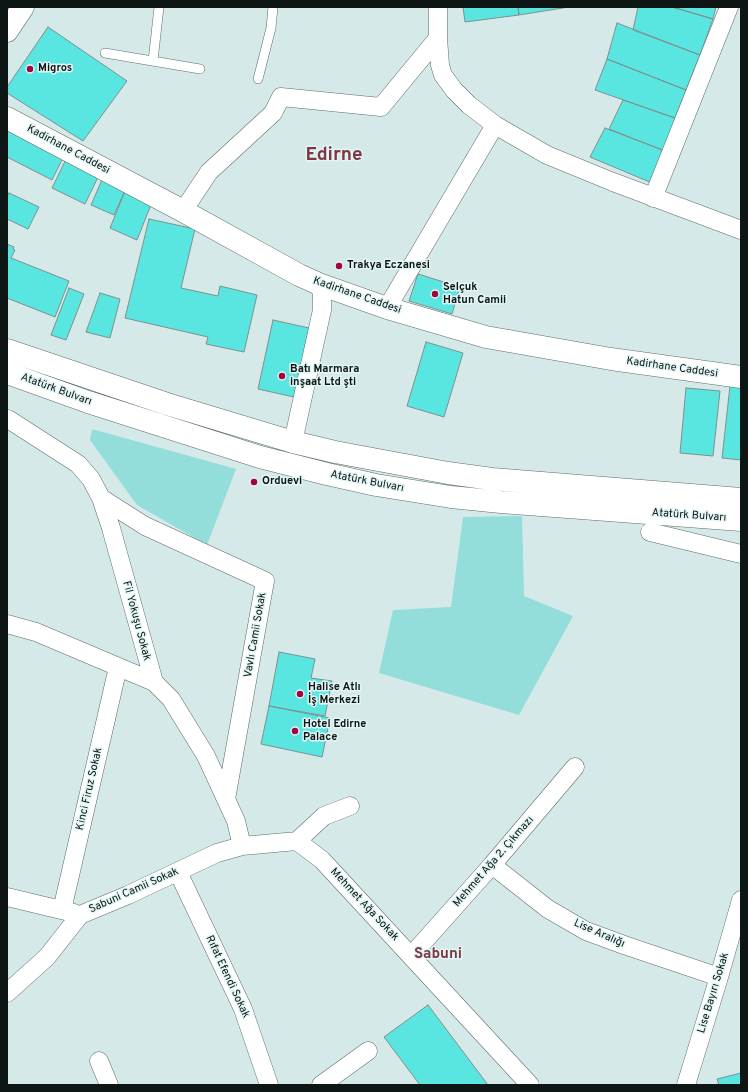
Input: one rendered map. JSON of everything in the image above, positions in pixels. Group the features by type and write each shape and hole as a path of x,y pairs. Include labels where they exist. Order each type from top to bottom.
{"main road":[{"path":"7,31 23,7"},
{"name":"Kadirhane Caddesi","path":"7,118 184,211 299,275 319,284 387,308 486,337 611,359 741,377"},
{"name":"Atatürk Bulvarı","path":"7,350 167,404 293,442 342,454 448,473 492,478 741,499"},
{"name":"Atatürk Bulvarı","path":"7,373 88,402 260,457 327,474 376,484 451,497 501,502 741,520"}],"street":[{"path":"438,7 440,65 444,75 454,90 495,125 547,155 613,182 653,198 740,225"},
{"path":"653,198 729,7"},
{"path":"184,211 209,172 273,113 281,97 381,107 438,38"},
{"path":"387,308 495,125"},
{"path":"293,442 322,310 322,294 319,284"},
{"name":"Fil Yokuşu Sokak","path":"8,420 78,464 91,479 101,498 111,528 154,682 171,699 202,750 236,821 242,846"},
{"name":"Vavlı Camii Sokak","path":"101,498 145,526 265,581 226,799"},
{"path":"650,532 741,554"},
{"path":"7,624 36,632 154,682"},
{"name":"Kinci Firuz Sokak","path":"62,910 118,667"},
{"name":"Mehmet Ağa 2. Çıkmazı","path":"411,956 492,866 575,767"},
{"path":"242,846 297,841 324,816 350,806"},
{"name":"Mehmet Ağa Sokak","path":"297,841 322,860 411,956 524,1083"},
{"name":"Sabuni Camii Sokak","path":"7,993 47,957 80,915 178,872 217,853 242,846"},
{"name":"Lise Aralığı","path":"492,866 548,909 586,930 624,945 719,977"},
{"name":"Rıfat Efendi Sokak","path":"178,872 243,1009 270,1085"},
{"path":"7,897 80,915"},
{"name":"Lise Bayırı Sokak","path":"686,1085 741,900"},
{"path":"320,1085 368,1051"},
{"path":"99,1061 109,1085"}],"lane":[{"path":"153,61 159,7"},
{"path":"258,80 271,28 273,7"},
{"path":"105,53 200,69"}],"shaded area":[{"path":"92,429 236,469 207,545 137,505 90,440"},
{"path":"522,516 524,596 573,616 519,715 379,673 393,610 451,607 463,517"}],"building":[{"path":"463,7 518,7 519,15 465,22"},
{"path":"518,7 569,7 519,15"},
{"path":"638,7 672,7 713,19 700,55 633,30"},
{"path":"672,7 716,7 713,19"},
{"path":"617,23 700,55 686,90 607,59"},
{"path":"48,27 127,81 83,141 7,93 7,87"},
{"path":"607,59 686,90 675,118 595,90"},
{"path":"623,100 675,118 665,151 609,129"},
{"path":"7,128 64,156 52,180 7,157"},
{"path":"605,128 665,151 652,183 590,157"},
{"path":"68,155 101,171 85,204 52,188"},
{"path":"104,175 127,186 114,215 91,205"},
{"path":"127,186 154,197 137,240 110,228"},
{"path":"9,193 39,207 28,229 7,219 7,197"},
{"path":"149,219 195,229 181,288 218,296 220,286 257,295 244,352 206,344 208,337 125,318"},
{"path":"7,244 14,247 13,249 15,250 11,258 69,281 55,317 7,298"},
{"name":"Selçuk Hatun Camii","path":"418,274 460,287 452,314 409,301"},
{"path":"69,288 84,294 66,340 51,335"},
{"path":"100,293 120,299 110,338 86,332"},
{"path":"273,320 309,328 294,397 258,389"},
{"path":"426,342 463,353 444,417 407,406"},
{"path":"730,386 741,388 741,460 722,458"},
{"path":"686,388 720,391 713,456 680,453"},
{"name":"Halise Atlı İş Merkezi","path":"279,652 315,659 311,678 332,681 325,716 269,706"},
{"name":"Hotel Edirne Palace","path":"269,706 330,718 322,757 261,744"},
{"path":"428,1005 488,1085 420,1085 384,1037"},
{"path":"741,1073 741,1085 719,1085 717,1079"}],"place":[{"name":"Migros","path":"30,69"},
{"name":"Trakya Eczanesi","path":"339,266"},
{"name":"Selçuk Hatun Camii","path":"435,294"},
{"name":"Batı Marmara inşaat Ltd şti","path":"282,376"},
{"name":"Orduevi","path":"254,482"},
{"name":"Halise Atlı İş Merkezi","path":"300,694"},
{"name":"Hotel Edirne Palace","path":"295,731"}],"district":[{"name":"Edirne","path":"334,156"},
{"name":"Sabuni","path":"438,955"}]}
